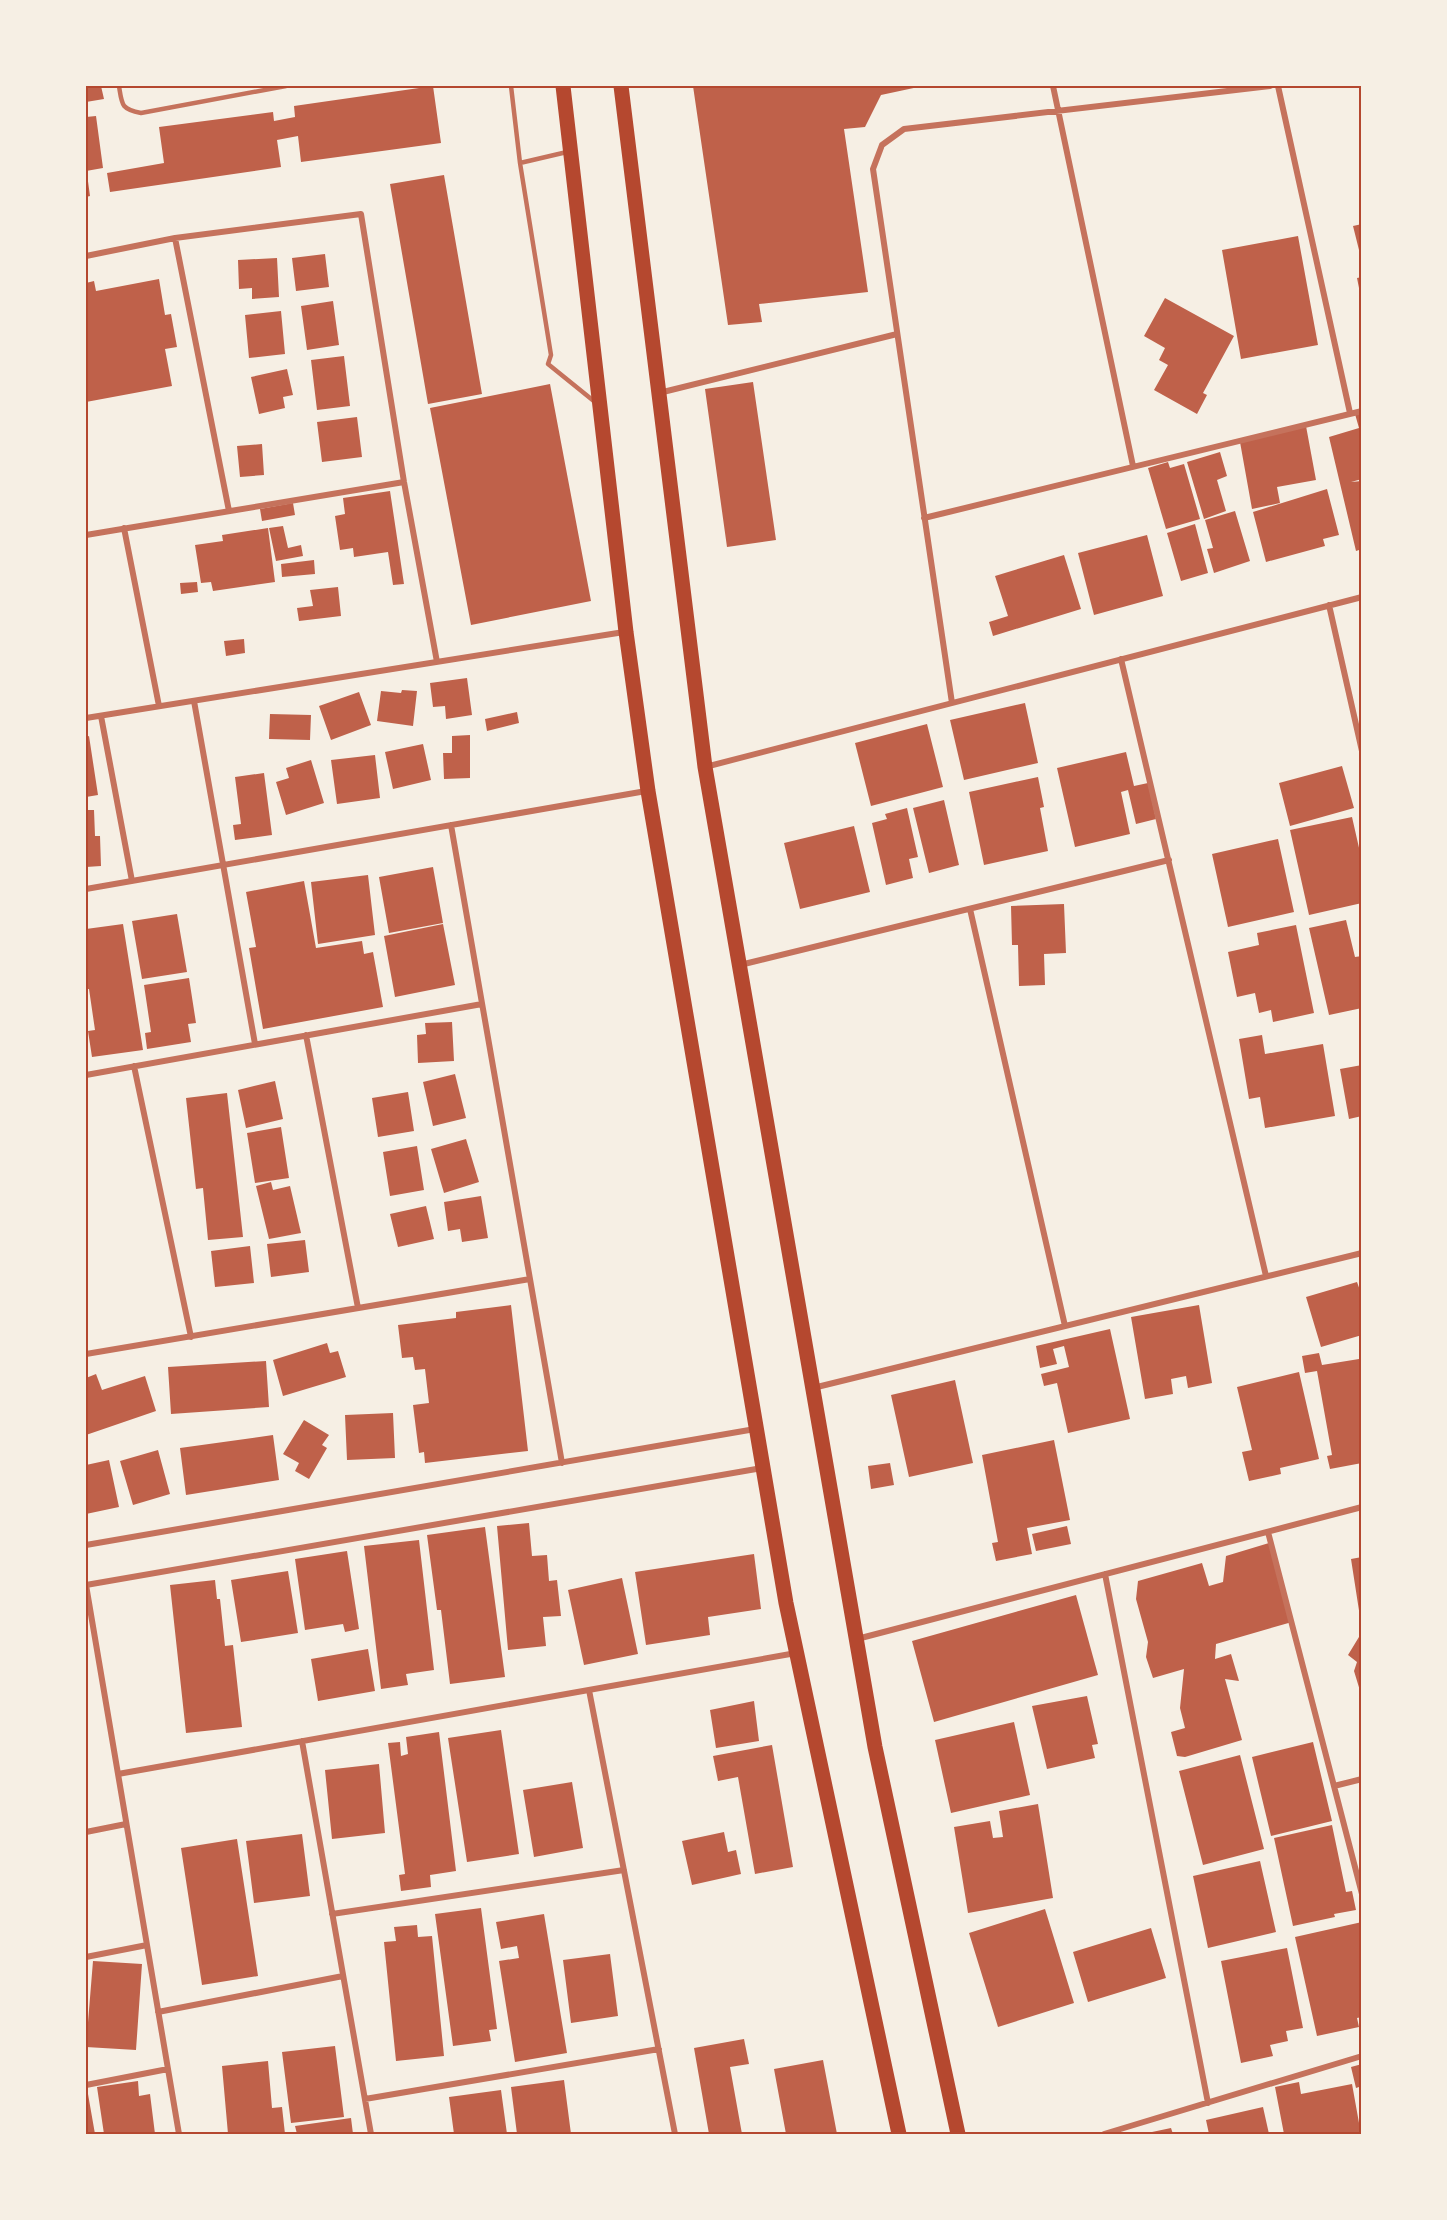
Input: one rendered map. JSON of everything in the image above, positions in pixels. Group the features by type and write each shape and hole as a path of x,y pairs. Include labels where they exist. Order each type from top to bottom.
{"main road":[{"path":"563,86 626,632 648,791 762,1468 796,1653 899,2134"},
{"path":"621,86 705,767 875,1747 958,2134"}],"street":[{"path":"1053,86 1133,466"},
{"path":"952,703 873,169 882,145 904,129 1270,86"},
{"path":"1278,86 1350,414"},
{"path":"86,256 175,238 361,214 404,482 437,662"},
{"path":"175,238 229,511"},
{"path":"659,393 897,334"},
{"path":"924,518 1362,411"},
{"path":"86,535 404,482"},
{"path":"124,528 159,706"},
{"path":"705,767 1362,597"},
{"path":"1329,605 1362,751"},
{"path":"86,718 626,632"},
{"path":"1122,659 1266,1276"},
{"path":"194,701 255,1044"},
{"path":"101,716 132,881"},
{"path":"86,889 648,791"},
{"path":"451,825 562,1462"},
{"path":"739,965 1168,861"},
{"path":"970,909 1065,1326"},
{"path":"86,1075 482,1004"},
{"path":"306,1035 358,1308"},
{"path":"134,1066 191,1336"},
{"path":"813,1388 1362,1253"},
{"path":"86,1354 531,1279"},
{"path":"86,1545 756,1429"},
{"path":"179,2134 86,1585 762,1468"},
{"path":"856,1639 1362,1507"},
{"path":"1268,1532 1362,1894"},
{"path":"1105,1574 1208,2103"},
{"path":"118,1774 796,1653"},
{"path":"588,1690 675,2134"},
{"path":"302,1741 371,2134"},
{"path":"1334,1786 1362,1779"},
{"path":"86,1832 126,1824"},
{"path":"332,1914 624,1870"},
{"path":"86,1957 147,1945"},
{"path":"158,2012 343,1976"},
{"path":"365,2100 659,2049"},
{"path":"1104,2134 1362,2056"},
{"path":"86,2085 168,2069"}],"lane":[{"path":"119,86 122,104 128,110 141,113 286,86"},
{"path":"512,86 520,164 551,355 549,364 600,407"},
{"path":"520,164 572,151"}],"building":[{"path":"86,86 101,86 104,99 86,102"},
{"path":"433,86 441,143 301,162 298,136 277,140 281,167 110,192 107,173 164,163 159,127 273,112 274,121 295,117 294,106"},
{"path":"693,86 923,86 881,95 865,127 844,129 868,292 759,304 762,322 728,325"},
{"path":"96,116 103,168 86,171 86,117"},
{"path":"86,175 90,196 86,197"},
{"path":"444,175 482,394 428,404 390,184"},
{"path":"1362,224 1362,258 1361,258 1353,226"},
{"path":"1298,236 1318,345 1241,359 1222,250"},
{"path":"325,254 329,287 296,291 292,258"},
{"path":"277,258 279,297 252,299 252,288 239,289 238,260"},
{"path":"1362,277 1362,293 1360,293 1357,278"},
{"path":"159,279 165,315 171,314 177,347 165,349 172,386 86,402 86,283 94,281 96,291"},
{"path":"1165,298 1234,336 1203,393 1207,395 1197,414 1154,390 1168,365 1159,360 1165,348 1144,336"},
{"path":"333,301 339,345 307,350 301,306"},
{"path":"281,311 285,354 249,358 245,315"},
{"path":"344,356 350,406 317,410 311,360"},
{"path":"287,369 293,395 283,397 285,408 259,414 251,377"},
{"path":"753,382 776,540 727,547 705,389"},
{"path":"550,384 591,601 471,625 430,408"},
{"path":"1362,413 1362,479 1351,482 1362,481 1362,549 1356,551 1329,437 1359,428 1355,414"},
{"path":"357,417 362,457 322,462 317,422"},
{"path":"1306,426 1316,480 1277,487 1280,503 1252,509 1240,442"},
{"path":"262,444 264,475 240,477 237,446"},
{"path":"1220,452 1227,476 1217,480 1226,511 1204,519 1187,462"},
{"path":"1168,462 1170,468 1184,464 1200,519 1166,529 1148,468"},
{"path":"1327,489 1339,535 1323,539 1325,546 1266,562 1253,512"},
{"path":"390,491 404,584 393,585 388,552 354,557 353,548 340,550 335,516 345,514 343,498"},
{"path":"293,503 295,515 262,521 260,509"},
{"path":"1235,511 1250,561 1214,573 1207,549 1213,548 1205,520"},
{"path":"1195,524 1208,573 1181,581 1167,533"},
{"path":"283,526 288,548 301,545 303,556 276,561 269,528"},
{"path":"268,528 275,582 213,591 211,582 201,583 195,545 223,541 222,535"},
{"path":"1147,535 1163,596 1094,615 1078,553"},
{"path":"1064,555 1081,609 993,636 989,622 1008,616 995,576"},
{"path":"314,560 315,574 282,577 281,564"},
{"path":"197,582 198,592 181,594 180,583"},
{"path":"338,587 341,616 299,621 297,608 313,606 310,590"},
{"path":"244,639 245,653 226,656 224,641"},
{"path":"467,678 472,715 446,719 445,706 433,707 430,683"},
{"path":"402,690 417,691 413,726 377,721 381,691 401,693"},
{"path":"359,692 371,725 331,740 319,706"},
{"path":"1025,703 1038,763 964,780 950,720"},
{"path":"517,712 519,723 487,731 485,719"},
{"path":"270,714 311,715 310,740 269,739"},
{"path":"927,724 943,787 871,806 855,743"},
{"path":"470,735 470,778 444,779 443,753 452,753 452,736"},
{"path":"89,736 98,795 86,797 86,737"},
{"path":"423,744 431,780 393,789 385,752"},
{"path":"1126,752 1134,786 1148,783 1156,819 1136,824 1128,790 1121,792 1130,834 1075,847 1057,768"},
{"path":"375,755 380,798 337,804 331,760"},
{"path":"311,760 324,803 286,815 276,782 289,778 286,768"},
{"path":"1342,766 1354,808 1290,826 1279,783"},
{"path":"264,773 272,835 235,840 233,825 241,824 235,777"},
{"path":"1038,777 1044,807 1040,808 1048,851 984,865 969,792"},
{"path":"944,800 959,865 929,873 913,808"},
{"path":"907,808 918,857 909,859 913,878 886,885 872,823 887,819 885,814"},
{"path":"86,810 94,810 95,836 100,836 101,866 86,867"},
{"path":"1352,817 1362,861 1362,903 1309,915 1290,830"},
{"path":"854,826 870,892 800,909 784,843"},
{"path":"1278,839 1294,912 1228,927 1212,854"},
{"path":"433,867 443,923 389,933 379,877"},
{"path":"368,875 375,935 318,944 311,882"},
{"path":"304,881 316,948 362,941 364,954 373,952 383,1007 263,1029 249,948 256,947 246,892"},
{"path":"1064,904 1066,953 1044,954 1045,985 1019,986 1018,945 1012,945 1011,906"},
{"path":"177,914 187,972 142,979 132,921"},
{"path":"1346,920 1355,957 1362,956 1362,1008 1329,1015 1309,928"},
{"path":"123,924 143,1050 92,1057 88,1031 95,1030 86,980 86,929"},
{"path":"443,924 455,985 395,997 384,936"},
{"path":"1296,925 1314,1013 1273,1022 1271,1010 1259,1013 1255,993 1237,997 1228,952 1259,945 1257,933"},
{"path":"189,978 196,1023 188,1024 191,1042 147,1049 145,1033 151,1032 144,985"},
{"path":"452,1022 454,1061 418,1063 417,1035 426,1034 425,1023"},
{"path":"1262,1035 1265,1054 1323,1044 1335,1116 1265,1128 1260,1097 1249,1099 1239,1039"},
{"path":"1362,1065 1362,1116 1349,1119 1340,1069"},
{"path":"455,1074 466,1118 433,1126 423,1082"},
{"path":"275,1081 283,1119 246,1128 238,1090"},
{"path":"408,1092 414,1131 378,1137 372,1098"},
{"path":"227,1093 243,1237 208,1240 203,1188 196,1189 186,1098"},
{"path":"281,1127 289,1178 255,1183 247,1133"},
{"path":"466,1139 479,1182 444,1193 431,1149"},
{"path":"417,1146 424,1190 390,1196 383,1152"},
{"path":"271,1182 273,1190 290,1186 301,1233 269,1239 256,1186"},
{"path":"481,1196 488,1238 462,1242 460,1229 448,1231 444,1202"},
{"path":"426,1206 434,1239 398,1247 390,1214"},
{"path":"305,1240 309,1272 271,1277 267,1244"},
{"path":"250,1246 254,1283 215,1287 211,1251"},
{"path":"1357,1282 1362,1296 1362,1335 1321,1347 1306,1297"},
{"path":"511,1305 528,1451 425,1463 424,1452 419,1453 413,1405 429,1403 425,1369 415,1370 413,1357 402,1358 398,1325 456,1318 456,1312"},
{"path":"1199,1305 1212,1383 1188,1388 1186,1376 1171,1379 1173,1394 1145,1399 1131,1317"},
{"path":"1110,1329 1130,1419 1068,1433 1057,1383 1044,1386 1041,1374 1069,1367 1064,1346 1053,1349 1057,1364 1040,1368 1036,1346"},
{"path":"327,1343 330,1353 338,1351 346,1377 283,1396 273,1360"},
{"path":"1319,1353 1322,1365 1359,1359 1362,1373 1362,1463 1330,1469 1327,1456 1332,1455 1317,1371 1305,1373 1302,1356"},
{"path":"266,1361 269,1407 171,1414 168,1367"},
{"path":"1299,1372 1319,1459 1280,1468 1281,1474 1249,1481 1242,1452 1252,1450 1237,1387"},
{"path":"96,1374 102,1390 145,1376 156,1411 86,1435 86,1378"},
{"path":"955,1380 973,1463 909,1477 891,1395"},
{"path":"393,1413 395,1458 347,1460 345,1415"},
{"path":"304,1420 329,1435 322,1445 327,1448 309,1479 295,1471 299,1463 283,1454"},
{"path":"273,1435 279,1480 186,1495 180,1448"},
{"path":"1054,1440 1070,1520 1027,1528 1032,1554 996,1561 992,1543 998,1542 982,1455"},
{"path":"158,1450 170,1494 133,1505 120,1461"},
{"path":"109,1460 119,1507 86,1514 86,1465"},
{"path":"890,1463 894,1485 871,1489 868,1466"},
{"path":"529,1523 532,1556 547,1555 549,1581 557,1580 561,1616 543,1617 546,1646 508,1650 497,1526"},
{"path":"1067,1526 1071,1544 1036,1551 1032,1534"},
{"path":"485,1527 505,1677 450,1684 441,1610 437,1610 427,1535"},
{"path":"419,1540 434,1670 406,1674 408,1685 381,1689 364,1546"},
{"path":"1269,1543 1292,1622 1216,1644 1215,1659 1231,1654 1239,1681 1225,1679 1242,1740 1185,1757 1177,1756 1171,1732 1185,1728 1180,1708 1184,1669 1153,1678 1146,1657 1148,1642 1136,1599 1138,1581 1202,1563 1209,1586 1223,1582 1226,1556"},
{"path":"347,1551 359,1629 345,1632 343,1624 305,1630 295,1559"},
{"path":"754,1554 761,1609 708,1617 710,1635 646,1645 635,1572"},
{"path":"1362,1557 1362,1617 1360,1617 1351,1559"},
{"path":"288,1571 298,1633 241,1642 231,1580"},
{"path":"622,1578 638,1654 584,1665 568,1590"},
{"path":"215,1580 217,1599 220,1599 225,1646 233,1645 242,1727 186,1733 170,1585"},
{"path":"1076,1595 1098,1675 934,1722 912,1641"},
{"path":"1362,1632 1361,1694 1354,1671 1357,1662 1348,1655"},
{"path":"368,1649 375,1691 318,1701 311,1659"},
{"path":"1087,1696 1098,1744 1092,1745 1095,1758 1047,1769 1032,1706"},
{"path":"754,1701 759,1741 716,1748 710,1710"},
{"path":"1014,1722 1030,1795 951,1813 935,1740"},
{"path":"501,1730 519,1854 467,1862 448,1738"},
{"path":"439,1732 456,1871 430,1875 431,1887 401,1891 399,1875 405,1874 388,1743 400,1742 401,1756 408,1754 406,1737"},
{"path":"1313,1742 1332,1821 1271,1836 1252,1757"},
{"path":"772,1745 793,1867 755,1874 738,1777 718,1781 713,1756"},
{"path":"1240,1755 1264,1849 1203,1865 1179,1771"},
{"path":"379,1764 385,1833 332,1839 325,1770"},
{"path":"572,1782 583,1848 534,1857 523,1790"},
{"path":"1038,1804 1053,1898 968,1913 954,1827 990,1821 993,1838 1003,1837 999,1811"},
{"path":"1332,1825 1346,1892 1352,1891 1356,1910 1293,1926 1274,1838"},
{"path":"724,1832 728,1852 736,1850 741,1874 692,1885 682,1841"},
{"path":"302,1834 310,1896 254,1903 246,1841"},
{"path":"237,1839 258,1976 202,1985 181,1848"},
{"path":"1260,1861 1276,1932 1208,1948 1193,1876"},
{"path":"481,1908 497,2029 489,2030 491,2041 453,2046 435,1914"},
{"path":"1045,1909 1074,2003 998,2027 969,1933"},
{"path":"544,1914 567,2053 515,2062 499,1961 519,1958 517,1946 501,1949 496,1922"},
{"path":"1362,1922 1362,2017 1357,2018 1359,2027 1317,2036 1295,1937"},
{"path":"417,1925 418,1937 432,1936 444,2056 396,2061 384,1942 396,1941 394,1927"},
{"path":"1151,1928 1166,1978 1088,2002 1073,1952"},
{"path":"1287,1948 1303,2028 1286,2031 1288,2041 1270,2045 1273,2056 1241,2063 1221,1961"},
{"path":"610,1954 618,2016 571,2023 563,1960"},
{"path":"93,1961 142,1964 136,2050 86,2047"},
{"path":"744,2039 749,2064 730,2067 742,2134 709,2134 694,2048"},
{"path":"335,2046 344,2117 291,2123 282,2052"},
{"path":"823,2060 837,2134 786,2134 774,2069"},
{"path":"268,2061 272,2108 282,2107 285,2134 228,2134 222,2066"},
{"path":"1362,2064 1362,2086 1356,2088 1351,2067"},
{"path":"564,2080 571,2134 517,2134 511,2087"},
{"path":"138,2081 139,2096 150,2094 155,2134 104,2134 97,2087"},
{"path":"1299,2082 1301,2094 1352,2084 1361,2134 1284,2134 1275,2087"},
{"path":"501,2090 507,2134 454,2134 449,2097"},
{"path":"86,2094 88,2094 95,2134 86,2134"},
{"path":"1263,2107 1269,2134 1209,2134 1206,2120"},
{"path":"351,2118 353,2134 297,2134 295,2126"},
{"path":"1171,2128 1173,2134 1153,2134 1152,2132"}]}
